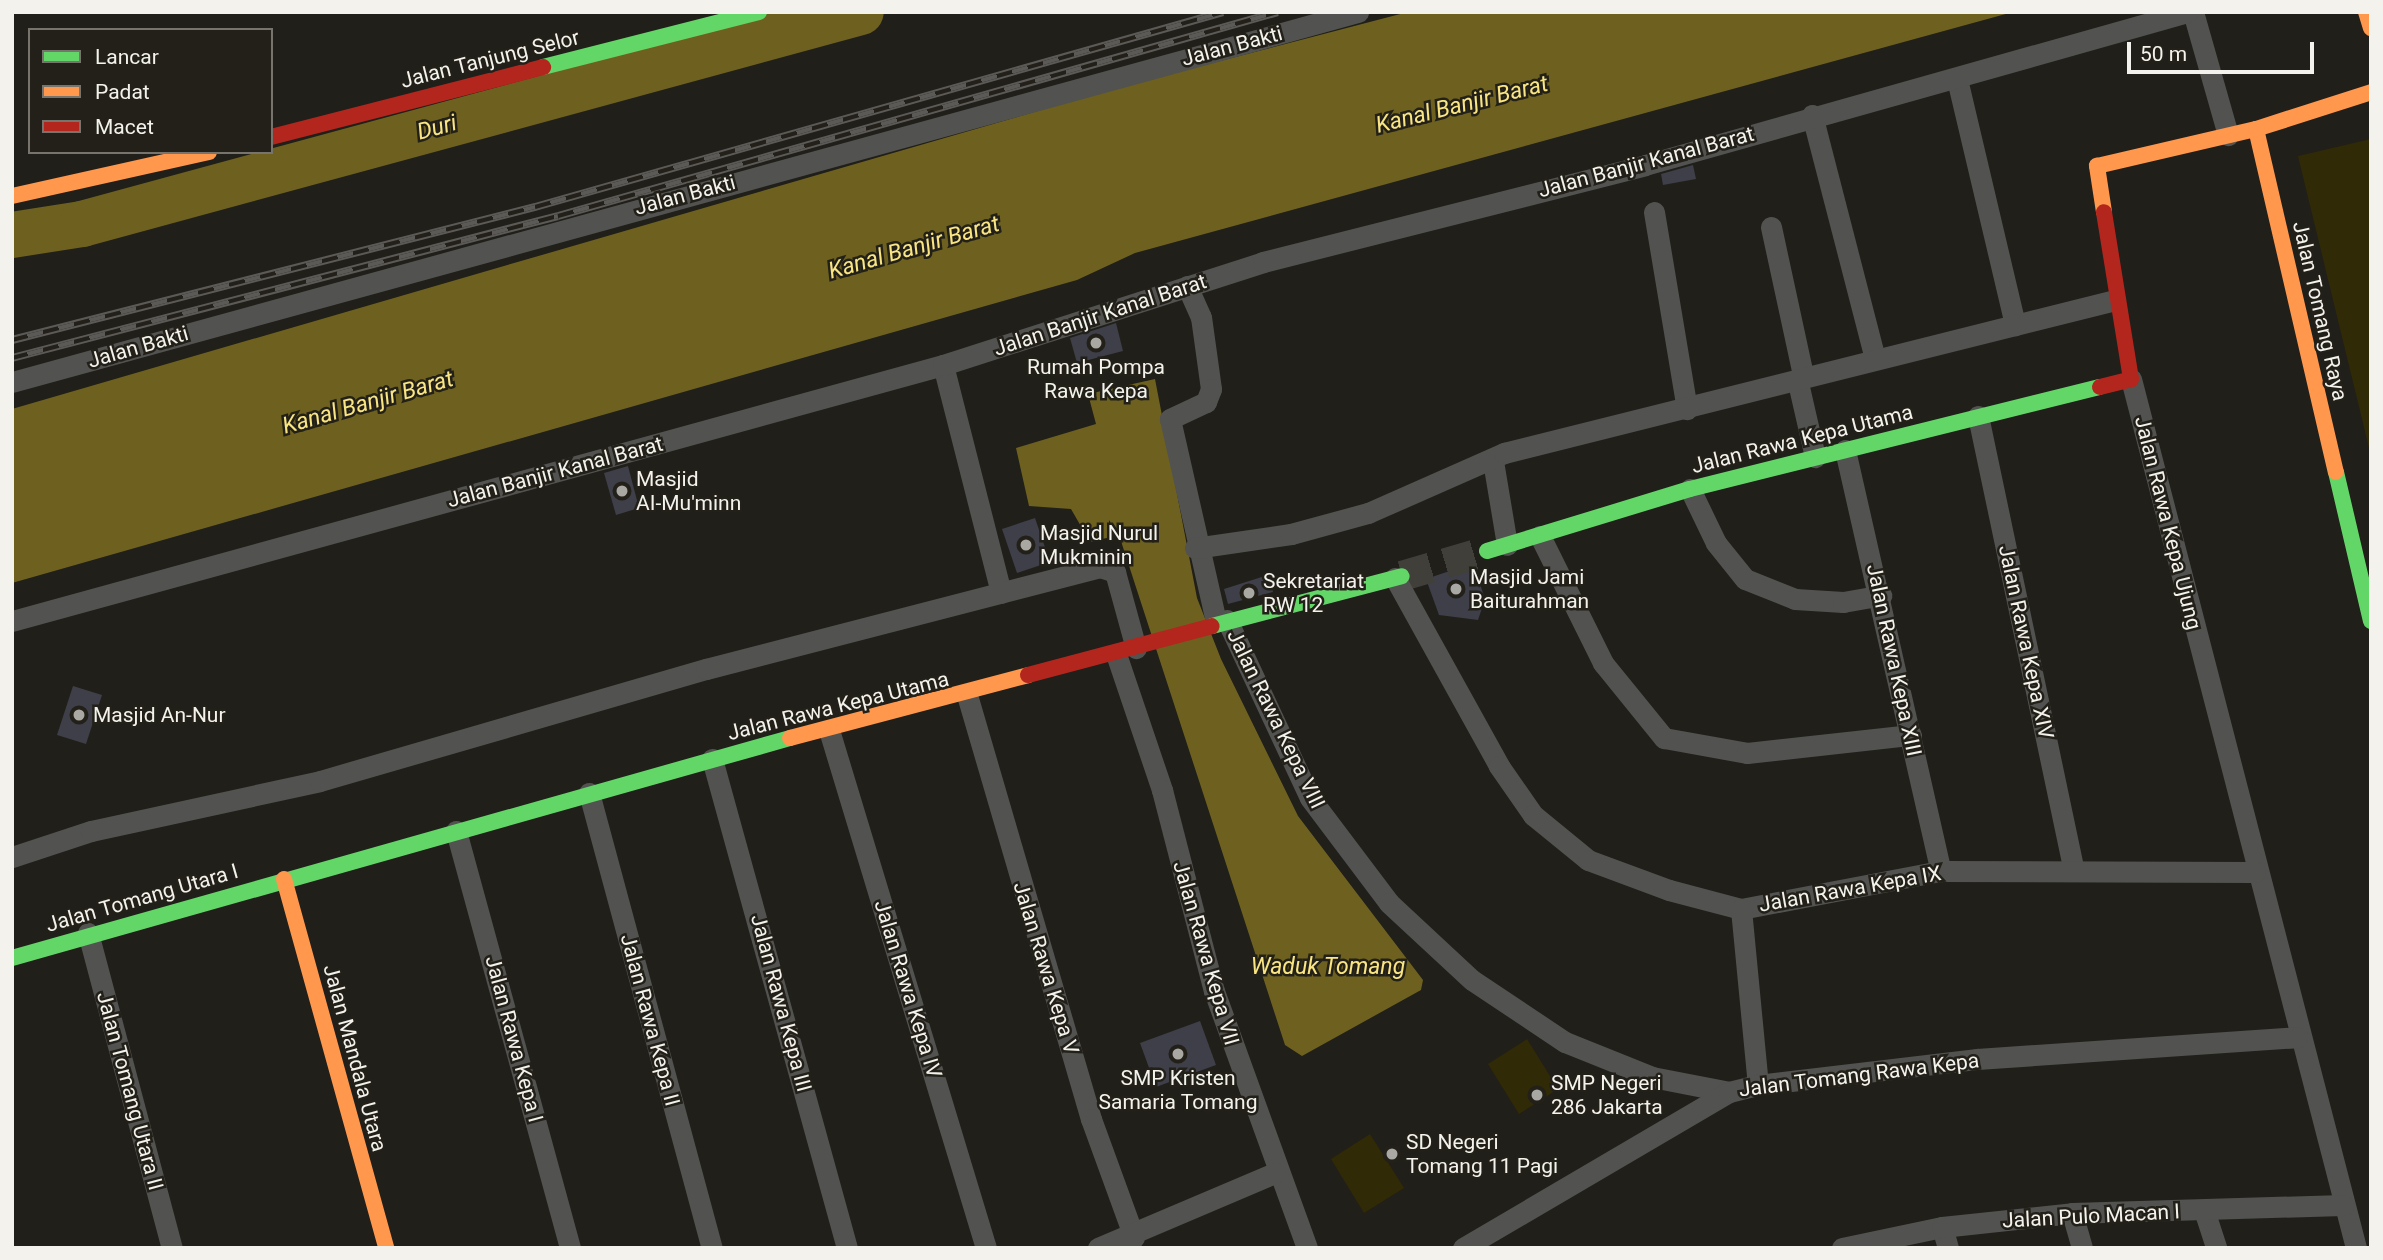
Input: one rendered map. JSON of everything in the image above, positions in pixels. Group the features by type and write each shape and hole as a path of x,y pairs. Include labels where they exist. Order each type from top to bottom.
{"street":[{"name":"Jalan Tanjung Selor","path":"273,136 759,12"},
{"name":"Jalan Bakti","path":"12,382 1358,12"},
{"name":"Jalan Banjir Kanal Barat","path":"12,621 943,365 1187,286 1812,115 1957,79 2191,12"},
{"path":"2191,12 2228,135"},
{"path":"2366,12 2371,28"},
{"path":"1957,79 2015,325"},
{"path":"2256,129 2365,94"},
{"path":"1812,115 1875,358"},
{"name":"Jalan Rawa Kepa Ujung","path":"2256,129 2097,166 2115,300 2131,379 2297,1037 2356,1248"},
{"name":"Jalan Tomang Raya","path":"2256,129 2371,621"},
{"path":"12,196 200,154"},
{"path":"1654,212 1687,409"},
{"path":"1771,227 1815,457"},
{"name":"Jalan Rawa Kepa VIII","path":"1187,286 1201,317 1211,389 1206,402 1170,419 1195,548 1218,622 1310,798 1389,903 1472,980 1565,1042 1652,1077 1729,1092"},
{"path":"1195,548 1291,534 1368,513 1493,460 1801,381 1875,358 2115,300"},
{"path":"12,857 91,831 320,781 706,669 1001,593 943,365"},
{"name":"Jalan Rawa Kepa Utama","path":"1497,548 1690,489 2131,379"},
{"name":"Jalan Rawa Kepa XIV","path":"1978,416 2073,867"},
{"name":"Jalan Rawa Kepa XIII","path":"1845,450 1881,595 1941,871"},
{"path":"1493,460 1497,548"},
{"path":"1690,489 1716,542 1745,579 1795,599 1843,602 1881,595"},
{"path":"1540,536 1603,663 1664,738 1747,753 1911,735"},
{"name":"Jalan Rawa Kepa VII","path":"1001,593 1109,567 1132,649 1162,790 1214,992 1275,1173 1307,1248"},
{"name":"Jalan Rawa Kepa Utama","path":"284,879 712,759 967,695 1218,622 1398,577"},
{"name":"Jalan Rawa Kepa IX","path":"1398,577 1533,815 1588,860 1741,909 1941,871 2073,867 2255,872"},
{"name":"Jalan Rawa Kepa V","path":"967,695 1091,1119 1134,1237"},
{"name":"Jalan Rawa Kepa IV","path":"829,730 986,1248"},
{"name":"Jalan Rawa Kepa III","path":"712,759 847,1248"},
{"name":"Jalan Rawa Kepa II","path":"589,793 712,1248"},
{"name":"Jalan Rawa Kepa I","path":"456,831 570,1248"},
{"name":"Jalan Tomang Utara I","path":"12,958 88,933 284,879"},
{"name":"Jalan Mandala Utara","path":"284,879 386,1248"},
{"path":"1741,909 1758,1085"},
{"name":"Jalan Tomang Utara II","path":"88,933 172,1248"},
{"name":"Jalan Tomang Rawa Kepa","path":"1463,1248 1729,1092 1758,1085 1977,1059 2297,1037"},
{"path":"1098,1248 1134,1237 1275,1173"},
{"name":"Jalan Pulo Macan I","path":"1842,1248 1945,1238 2072,1213 2343,1205"},
{"path":"2204,1210 2216,1248"},
{"path":"2072,1213 2082,1248"}],"shaded area":[{"path":"2371,139 2371,456 2298,156"},
{"path":"1527,1039 1558,1089 1519,1114 1488,1064"},
{"path":"1370,1134 1404,1188 1364,1213 1331,1159"}],"water":[{"name":"Kanal Banjir Barat","path":"1408,12 2013,12 1135,253 1077,280 12,583 12,409 1120,87"},
{"name":"Waduk Tomang","path":"1155,379 1197,598 1221,659 1298,816 1423,980 1421,990 1302,1056 1285,1045 1119,535 1090,542 1071,509 1029,506 1016,448 1096,424 1088,394"}],"building":[{"path":"1693,165 1696,179 1663,185 1661,174"},
{"name":"Rumah Pompa Rawa Kepa","path":"1116,323 1123,351 1077,363 1070,338"},
{"name":"Masjid AI-Mu'minn","path":"628,466 639,508 616,515 604,473"},
{"name":"Masjid Nurul Mukminin","path":"1035,518 1050,562 1017,573 1002,529"},
{"name":"Masjid Jami Baiturahman","path":"1473,563 1485,599 1478,620 1439,615 1426,579"},
{"name":"Sekretariat RW 12","path":"1268,575 1273,592 1228,604 1224,589"},
{"name":"Masjid An-Nur","path":"73,686 102,695 86,744 57,735"},
{"name":"SMP Kristen Samaria Tomang","path":"1200,1021 1216,1065 1156,1087 1140,1043"}],"waterway":[{"name":"Duri","path":"12,235 82,224 861,12"}],"tunnel":[{"path":"1402,576 1487,551"}],"railway":[{"path":"12,340 535,207 1223,12"},
{"path":"12,358 558,216 1278,12"}],"traffic: fast":[{"path":"543,67 759,12"},
{"path":"1487,551 1690,489 2100,387"},
{"path":"2336,472 2371,621"},
{"path":"1212,626 1402,576"},
{"path":"12,958 790,738"}],"traffic: slow":[{"path":"2366,12 2371,28"},
{"path":"2104,212 2097,166 2256,129 2371,92"},
{"path":"2256,129 2336,472"},
{"path":"12,196 200,154"},
{"path":"790,738 1028,675"},
{"path":"284,879 386,1248"}],"traffic: jam":[{"path":"273,136 543,67"},
{"path":"2100,387 2131,379 2104,212"},
{"path":"1028,675 1212,626"}],"place":[{"name":"Rumah Pompa Rawa Kepa","path":"1096,343"},
{"name":"Masjid AI-Mu'minn","path":"622,491"},
{"name":"Masjid Nurul Mukminin","path":"1026,545"},
{"name":"Masjid Jami Baiturahman","path":"1456,589"},
{"name":"Sekretariat RW 12","path":"1249,593"},
{"name":"Masjid An-Nur","path":"79,715"},
{"name":"SMP Kristen Samaria Tomang","path":"1178,1054"},
{"name":"SMP Negeri 286 Jakarta","path":"1537,1095"},
{"name":"SD Negeri Tomang 11 Pagi","path":"1392,1154"}]}
